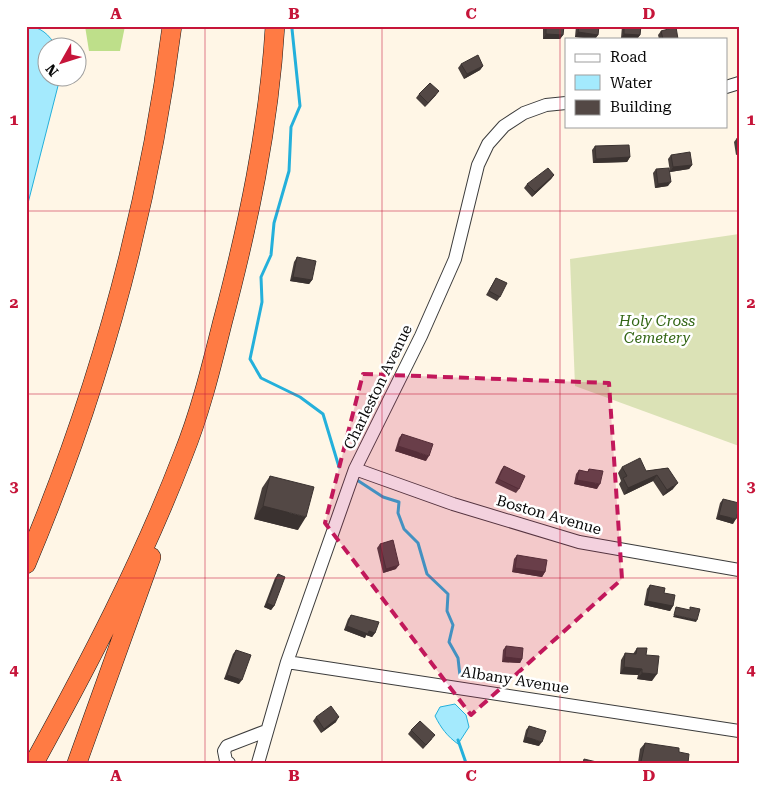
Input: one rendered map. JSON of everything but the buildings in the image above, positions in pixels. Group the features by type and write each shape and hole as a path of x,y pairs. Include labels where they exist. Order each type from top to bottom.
{"highway":[{"path":"26,564 83,419 126,278 150,169 172,26"},
{"path":"77,763 167,511 202,398 249,212 262,142 275,26"},
{"path":"34,763 84,673 110,620 183,456"}],"street":[{"name":"Charleston Avenue","path":"258,763 287,662 355,470 446,281 461,236 478,165 488,144 504,126 524,113 546,105 565,103"},
{"name":"Boston Avenue","path":"355,470 452,504 561,538 614,550 739,570"},
{"name":"Albany Avenue","path":"287,662 739,731"},
{"path":"229,763 226,761 224,751 227,746 266,731"}],"highlighted area":[{"path":"363,374 609,383 622,579 471,715 325,523"}],"green space":[{"path":"85,26 125,26 120,51 89,51"},
{"name":"Holy Cross Cemetery","path":"739,234 739,446 575,386 570,259"}],"water":[{"path":"26,26 31,26 40,29 50,38 38,38 38,88 57,88 26,211"},
{"path":"455,704 466,715 469,727 458,744 445,731 435,716 440,707"}],"waterway":[{"path":"294,26 292,29 300,106 291,127 289,171 274,223 271,255 261,277 262,302 250,359 261,378 300,397 323,414 339,467"},
{"path":"357,480 383,497 399,502 398,513 404,529 418,543 427,574 448,594 447,611 453,625 449,642 458,658 460,676"},
{"path":"458,740 466,763"}]}
